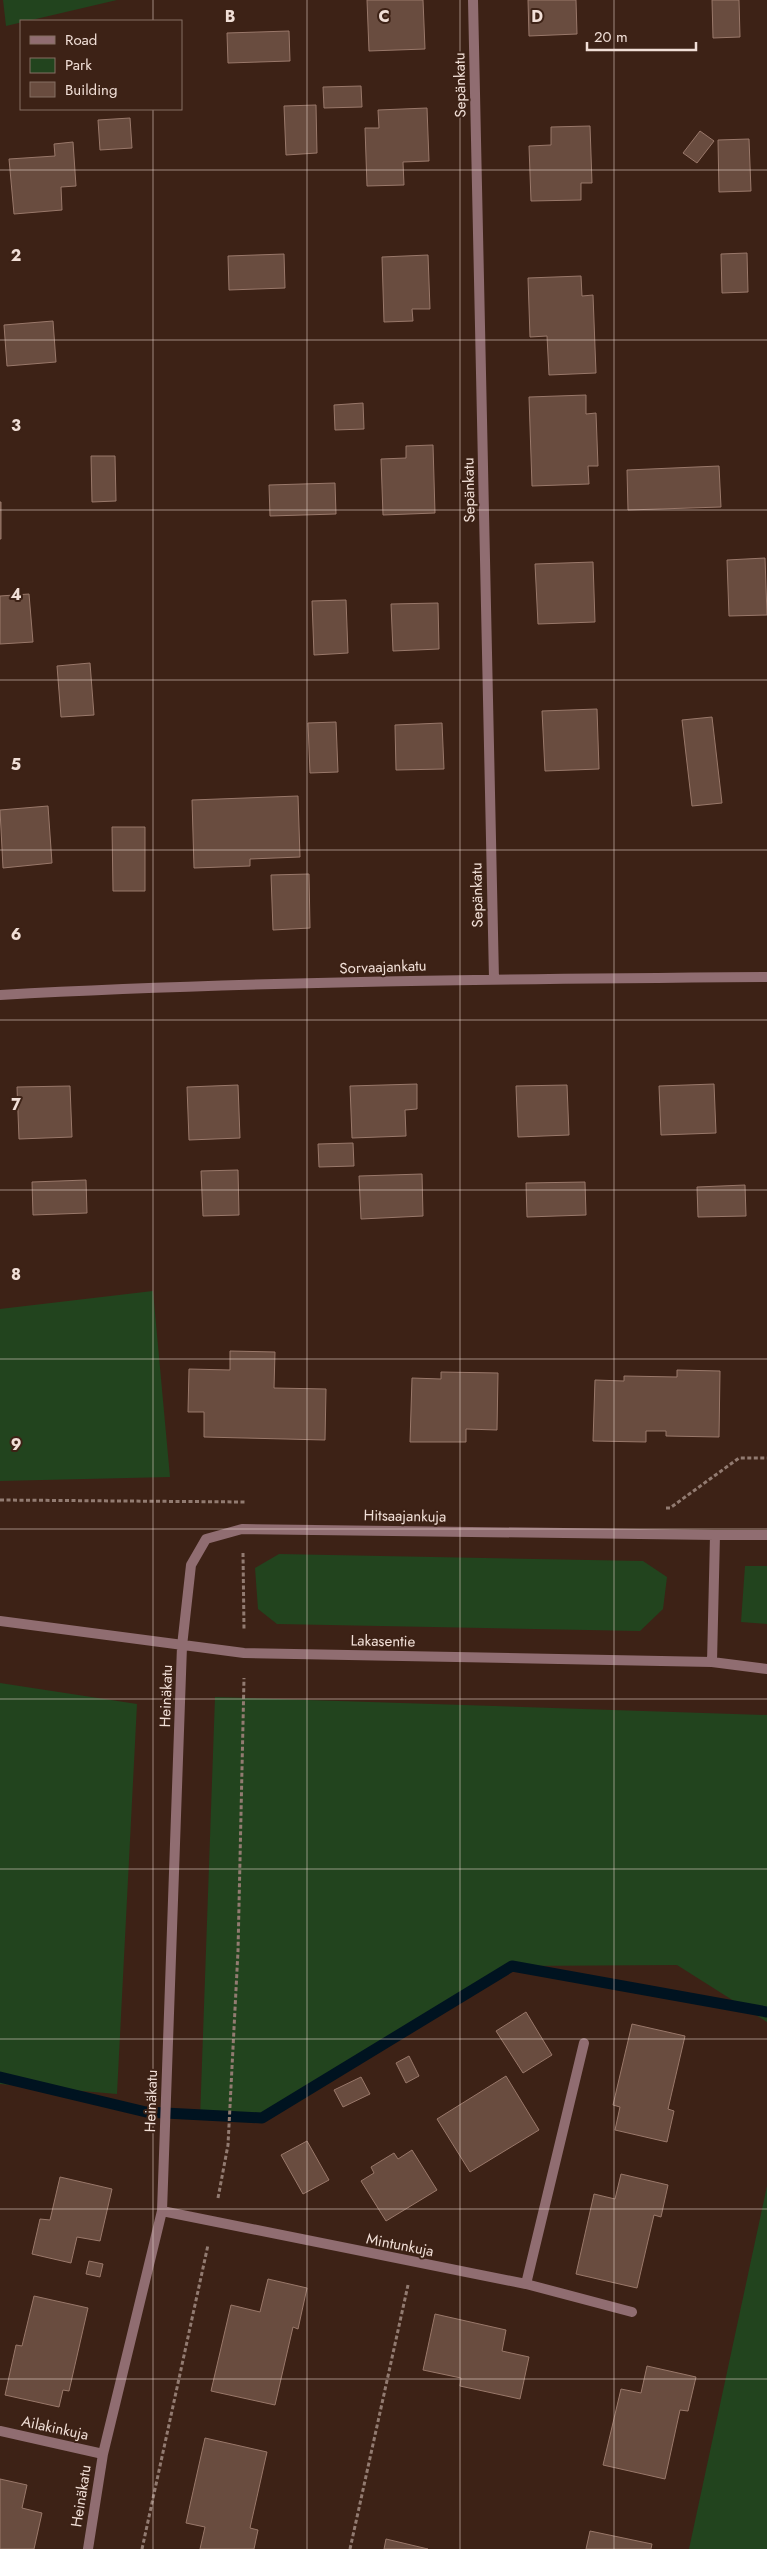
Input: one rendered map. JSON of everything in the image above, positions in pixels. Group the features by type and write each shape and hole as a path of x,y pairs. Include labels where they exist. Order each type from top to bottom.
{"street":[{"name":"Sepänkatu","path":"473,0 494,979"},
{"name":"Sorvaajankatu","path":"0,995 99,990 494,979 767,977"},
{"name":"Hitsaajankuja","path":"182,1646 191,1565 206,1539 242,1530 767,1535"},
{"path":"712,1662 714,1535"},
{"name":"Lakasentie","path":"0,1621 244,1653 712,1662 767,1669"},
{"name":"Heinäkatu","path":"88,2549 103,2454 162,2211 182,1646"},
{"path":"526,2284 584,2043"},
{"name":"Mintunkuja","path":"162,2211 413,2263 526,2284 632,2312"},
{"name":"Ailakinkuja","path":"0,2431 103,2454"}],"path":[{"path":"660,1508 670,1508 739,1458 767,1458"},
{"path":"0,1500 246,1502 242,1530 244,1653 238,1951 228,2145 142,2549"},
{"path":"350,2549 413,2263"}],"green space":[{"path":"3,0 117,0 32,20 20,20 20,23 6,26"},
{"path":"153,1291 170,1477 0,1481 0,1309"},
{"path":"279,1554 643,1561 667,1577 663,1609 640,1631 277,1624 258,1609 255,1568"},
{"path":"745,1566 767,1566 767,1624 741,1622"},
{"path":"0,1683 137,1704 117,2094 0,2084"},
{"path":"215,1697 767,1715 767,2022 677,1965 515,1966 297,2103 244,2119 200,2119"},
{"path":"767,2186 767,2549 689,2549"}],"building":[{"path":"367,0 423,0 425,49 369,51"},
{"path":"528,0 576,0 577,34 529,36"},
{"path":"712,0 739,0 740,37 713,38"},
{"path":"289,31 290,61 228,63 227,33"},
{"path":"361,86 362,107 324,108 323,87"},
{"path":"316,105 317,153 286,155 284,106"},
{"path":"427,108 429,161 403,162 404,185 367,186 365,128 379,128 378,110"},
{"path":"130,118 132,148 100,150 98,120"},
{"path":"590,126 592,183 581,183 581,200 531,201 529,146 551,145 551,127"},
{"path":"700,131 714,141 697,163 683,153"},
{"path":"749,139 751,191 719,192 718,140"},
{"path":"73,142 76,186 61,187 62,210 14,214 9,159 55,156 54,144"},
{"path":"747,253 748,292 722,293 721,254"},
{"path":"284,254 285,288 229,290 228,256"},
{"path":"428,255 430,309 412,309 413,321 384,322 382,257"},
{"path":"581,276 582,296 593,295 596,373 549,375 547,336 530,337 528,278"},
{"path":"53,321 56,362 7,366 4,325"},
{"path":"586,395 586,414 596,413 598,466 588,466 589,484 532,486 529,397"},
{"path":"363,403 364,429 335,430 334,405"},
{"path":"433,445 435,513 383,515 381,459 406,458 406,446"},
{"path":"91,456 115,456 116,501 92,502"},
{"path":"719,466 721,507 628,510 627,470"},
{"path":"335,483 336,514 270,516 269,485"},
{"path":"1,502 1,539 0,539"},
{"path":"765,558 767,615 729,616 727,560"},
{"path":"593,562 595,622 538,624 535,564"},
{"path":"29,594 33,642 0,644 0,596"},
{"path":"346,600 348,653 314,655 312,601"},
{"path":"438,603 439,649 393,651 391,604"},
{"path":"90,663 94,715 61,717 57,666"},
{"path":"597,709 599,769 545,771 542,711"},
{"path":"712,717 722,803 692,806 682,720"},
{"path":"336,722 338,772 310,773 308,723"},
{"path":"442,723 444,769 396,770 395,725"},
{"path":"298,796 300,857 250,859 250,866 194,868 192,800"},
{"path":"48,806 52,863 3,868 0,810"},
{"path":"112,827 145,827 145,891 113,891"},
{"path":"309,874 310,928 273,930 271,875"},
{"path":"417,1084 417,1109 405,1110 406,1136 352,1138 350,1086"},
{"path":"714,1084 716,1133 661,1135 659,1086"},
{"path":"238,1085 240,1138 189,1140 187,1087"},
{"path":"567,1085 569,1135 518,1137 516,1086"},
{"path":"70,1086 72,1137 19,1139 17,1087"},
{"path":"353,1143 354,1166 319,1167 318,1144"},
{"path":"238,1170 239,1215 203,1216 201,1171"},
{"path":"422,1174 423,1216 361,1219 359,1176"},
{"path":"86,1180 87,1213 33,1215 32,1182"},
{"path":"585,1182 586,1215 527,1217 526,1183"},
{"path":"745,1185 746,1216 698,1217 697,1187"},
{"path":"230,1351 275,1352 274,1388 326,1389 325,1440 204,1437 204,1412 188,1412 189,1369 230,1370"},
{"path":"677,1370 720,1371 719,1437 666,1436 666,1431 646,1431 646,1442 593,1441 595,1380 624,1381 624,1376 677,1377"},
{"path":"441,1372 498,1373 497,1430 466,1429 466,1442 410,1442 412,1378 441,1379"},
{"path":"526,2012 552,2055 523,2073 496,2031"},
{"path":"632,2024 685,2036 668,2109 674,2111 667,2142 615,2130 620,2107 613,2105"},
{"path":"409,2056 419,2076 406,2083 396,2063"},
{"path":"506,2076 539,2130 470,2172 437,2119"},
{"path":"361,2077 370,2094 343,2107 334,2090"},
{"path":"307,2141 329,2180 303,2194 281,2155"},
{"path":"412,2150 437,2190 386,2221 361,2181 374,2173 371,2167 394,2153 398,2159"},
{"path":"621,2174 668,2185 661,2217 654,2215 637,2288 576,2274 594,2194 615,2199"},
{"path":"60,2177 112,2189 100,2241 77,2237 71,2263 32,2254 40,2219 50,2220"},
{"path":"89,2261 103,2264 100,2277 86,2274"},
{"path":"268,2279 307,2288 298,2329 293,2327 275,2405 211,2391 231,2305 260,2312"},
{"path":"34,2296 88,2308 69,2391 63,2390 59,2407 5,2395 16,2345 22,2346"},
{"path":"435,2314 506,2330 502,2351 529,2357 520,2399 460,2386 461,2378 423,2370"},
{"path":"647,2366 696,2377 688,2411 680,2410 665,2479 603,2465 621,2389 641,2393"},
{"path":"205,2438 267,2452 250,2528 258,2530 254,2549 200,2549 205,2527 186,2523"},
{"path":"0,2479 27,2485 22,2508 42,2513 34,2549 0,2549"},
{"path":"590,2531 652,2544 651,2549 586,2549"},
{"path":"386,2539 428,2549 384,2549"}],"waterway":[{"path":"0,2077 146,2112 262,2118 512,1966 767,2012"}]}
